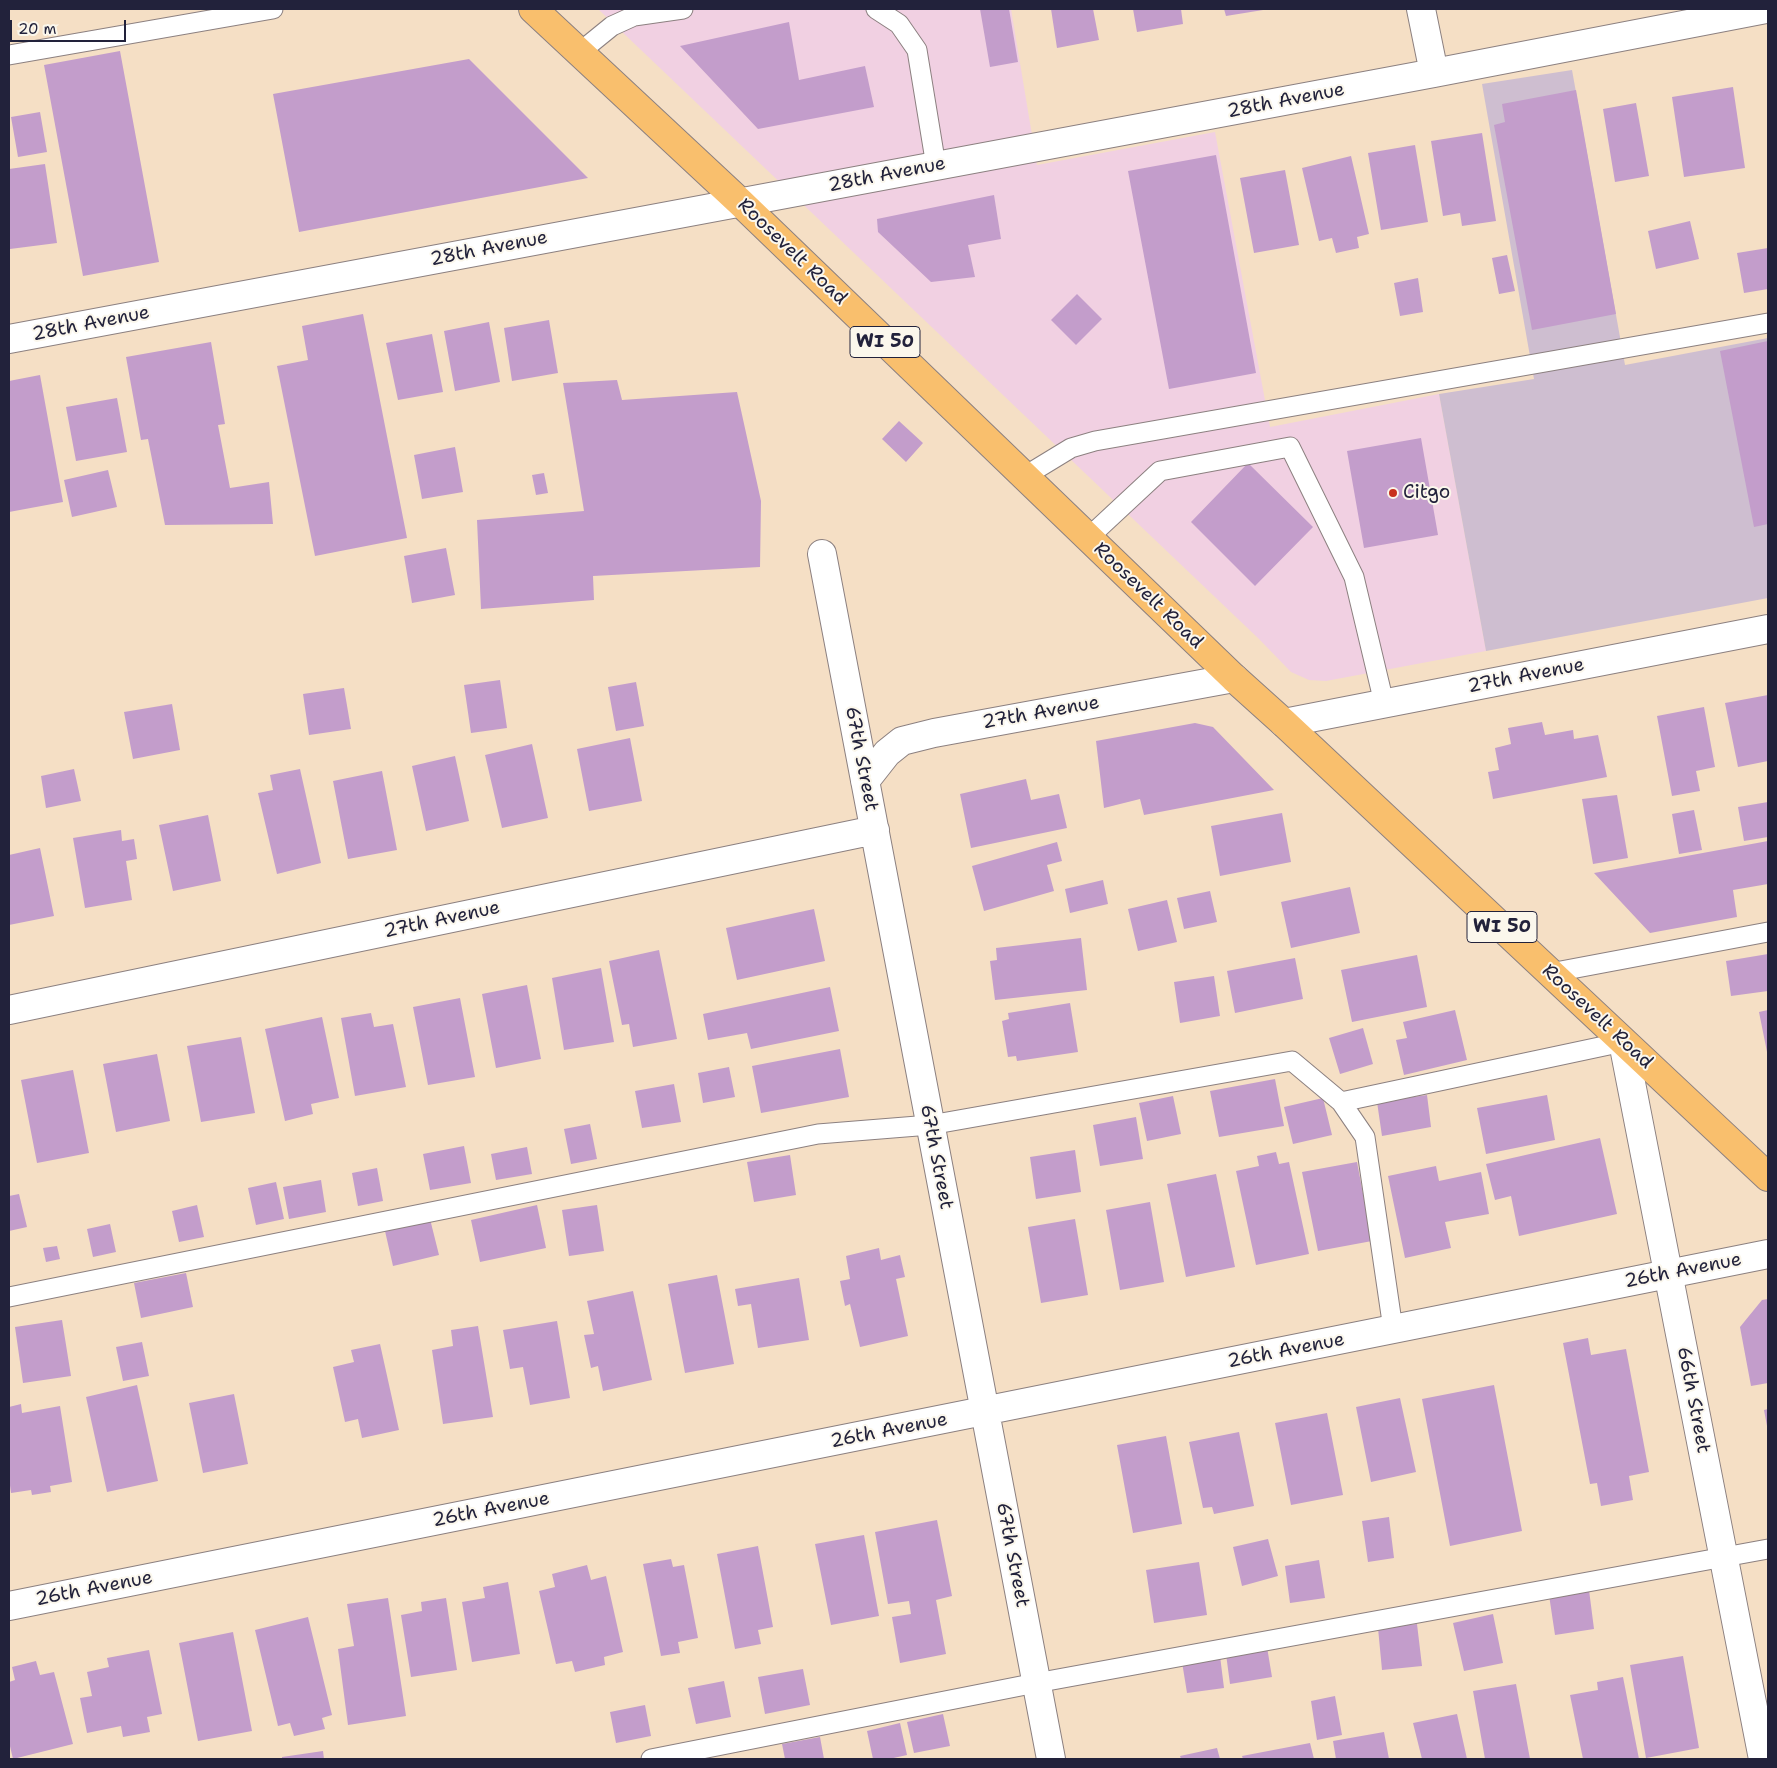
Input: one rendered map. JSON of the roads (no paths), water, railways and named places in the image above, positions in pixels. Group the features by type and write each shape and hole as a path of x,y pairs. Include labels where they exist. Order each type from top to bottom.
{"main road":[{"name":"Roosevelt Road","path":"533,9 741,203 1234,678 1768,1177"}],"street":[{"path":"1421,9 1434,73"},
{"name":"28th Avenue","path":"9,339 1434,73 1766,9"},
{"name":"67th Street","path":"822,554 1051,1759"},
{"name":"27th Avenue","path":"1284,723 1768,629"},
{"name":"27th Avenue","path":"865,781 887,752 902,741 934,733 1234,678"},
{"name":"27th Avenue","path":"9,1010 875,830"},
{"name":"66th Street","path":"1623,1042 1763,1759"},
{"name":"26th Avenue","path":"9,1606 1768,1254"}],"lane":[{"path":"9,55 273,9"},
{"path":"580,52 612,26 634,16 683,9"},
{"path":"876,9 899,24 917,50 936,166"},
{"path":"1025,476 1071,448 1095,441 1768,323"},
{"path":"1088,538 1160,471 1290,447 1354,577 1384,703"},
{"path":"1550,973 1768,932"},
{"path":"1341,1102 1623,1042"},
{"path":"9,1297 818,1134 930,1125 1292,1061 1341,1102 1365,1137 1392,1330"},
{"path":"651,1759 1036,1683 1768,1550"}],"place":[{"name":"Citgo","path":"1393,493"}]}
